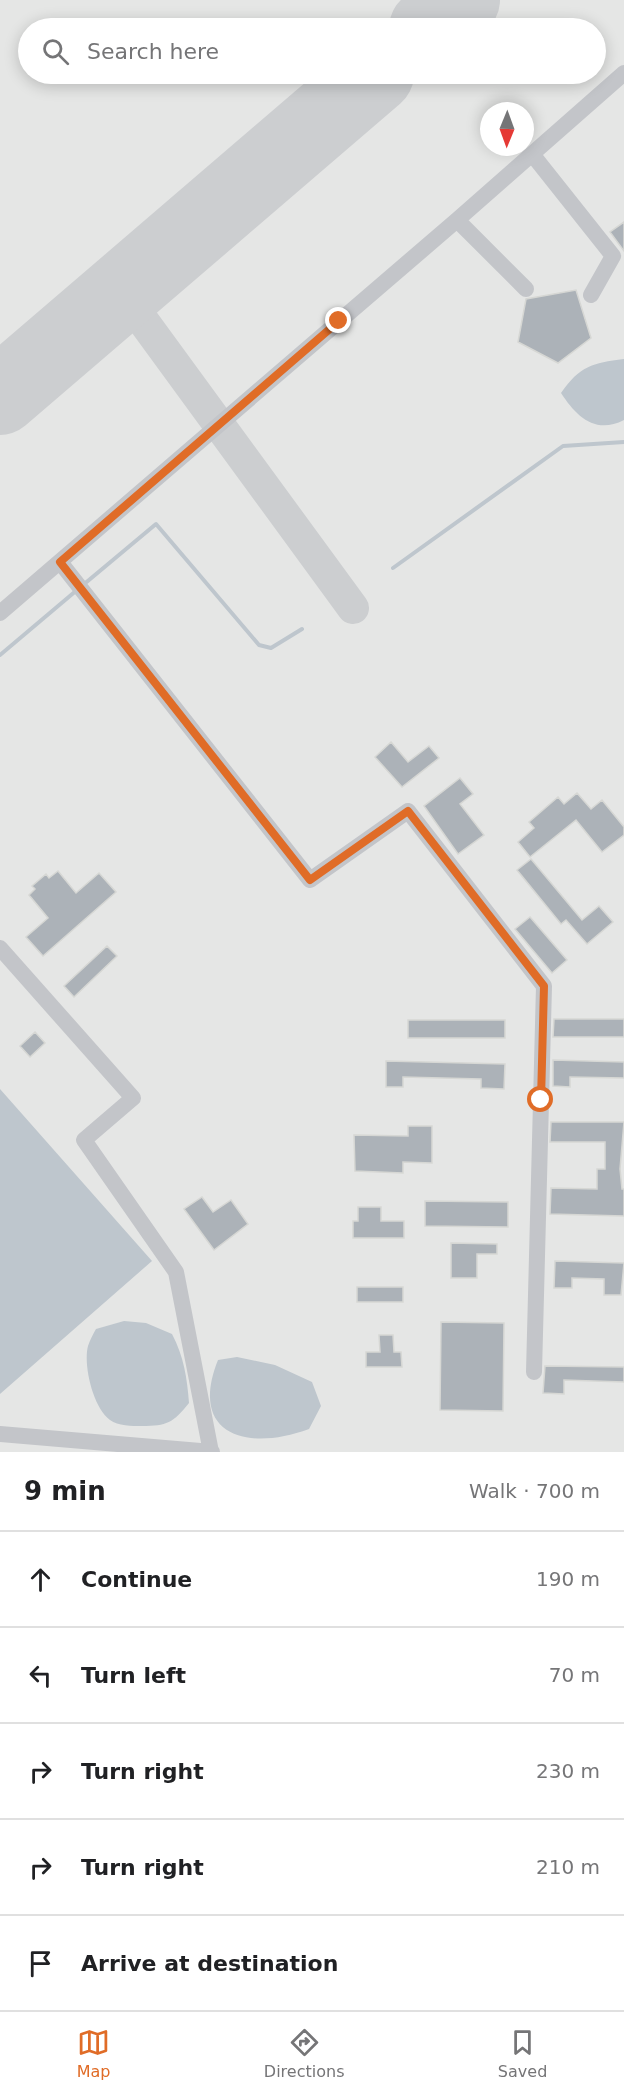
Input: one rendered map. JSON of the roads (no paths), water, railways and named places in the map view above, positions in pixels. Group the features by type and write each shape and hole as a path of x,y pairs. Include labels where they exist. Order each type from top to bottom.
{"lane":[{"path":"534,152 624,73"},
{"path":"0,613 530,156"},
{"path":"534,156 613,256 591,295"},
{"path":"457,220 526,289"},
{"path":"60,562 310,880 408,811 544,986 534,1372"},
{"path":"0,948 133,1098 84,1140 177,1272 212,1452 0,1434"}],"waterway":[{"path":"393,568 563,446 624,442"},
{"path":"83,585 156,524 259,645 271,648 302,629"},
{"path":"0,655 77,590"}]}
